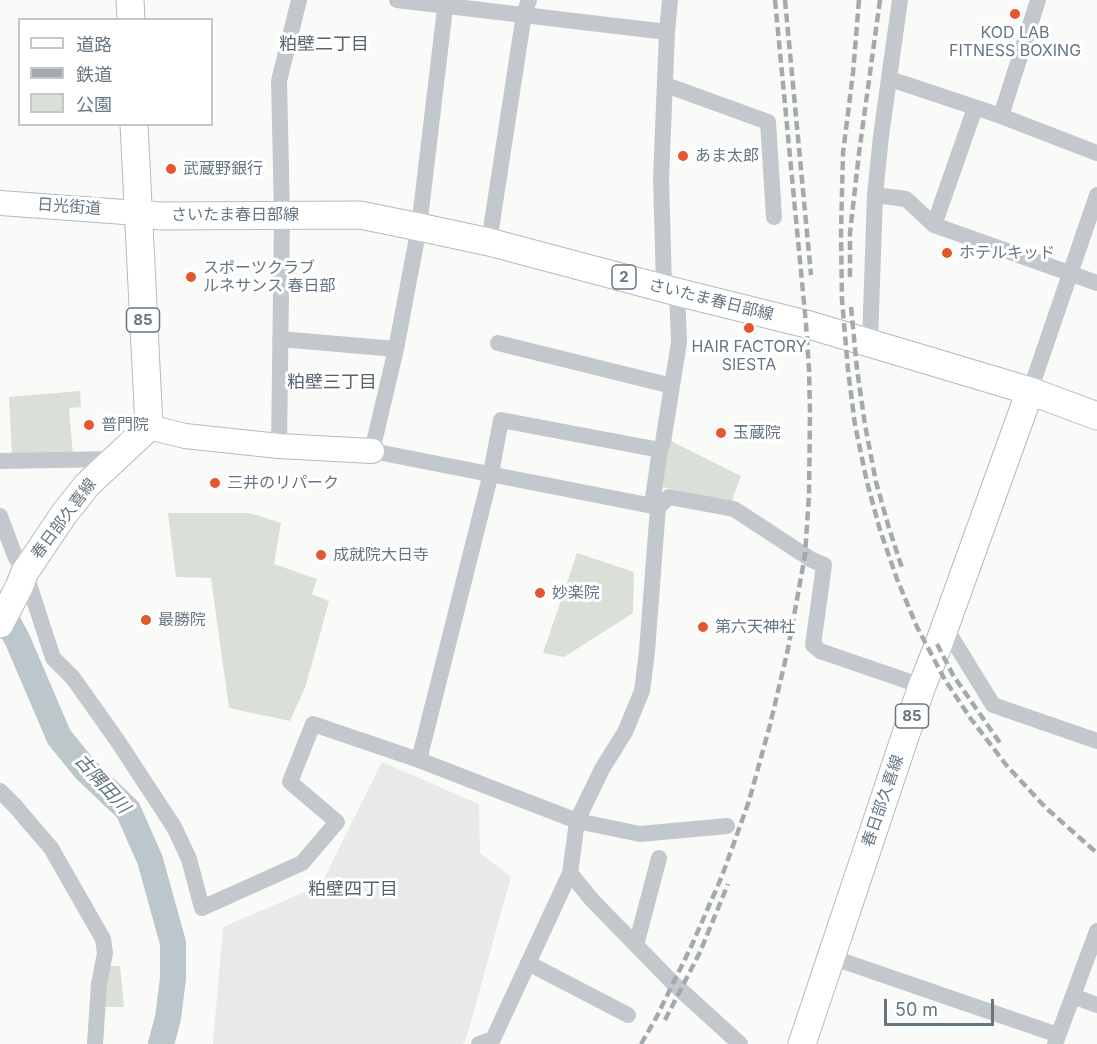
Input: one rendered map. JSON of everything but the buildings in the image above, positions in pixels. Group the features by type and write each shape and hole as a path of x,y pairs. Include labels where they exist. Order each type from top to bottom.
{"main road":[{"path":"130,0 131,18"},
{"path":"134,126 138,213"},
{"name":"さいたま春日部線","path":"138,213 159,216 360,215 419,227 489,242 806,324 1030,391 1097,416"},
{"name":"85","path":"138,213 148,427"},
{"name":"春日部久喜線","path":"802,1044 922,686 1030,391"},
{"name":"春日部久喜線","path":"0,624 22,580 64,514 87,485 148,427"}],"street":[{"path":"279,446 282,215 279,81 299,0"},
{"path":"396,0 527,7 667,32"},
{"path":"490,1042 570,873 577,821 602,769 625,732 642,691 649,634 660,450 679,342 670,290 662,178 670,0"},
{"path":"870,342 875,195 900,0"},
{"path":"1001,116 1038,0"},
{"path":"372,451 396,349 419,227 446,3"},
{"path":"489,242 527,7"},
{"path":"890,79 1001,116 1097,153"},
{"path":"666,85 768,122 774,217"},
{"path":"934,225 975,108"},
{"path":"875,195 906,199 934,225 1097,283"},
{"path":"1030,391 1097,195"},
{"name":"日光街道","path":"0,203 138,213"},
{"path":"280,339 396,349"},
{"path":"498,343 672,386"},
{"path":"419,760 491,473 501,420 660,450"},
{"path":"148,427 185,436 279,446 372,451 655,506 669,497 734,509 812,560 824,565 813,645 820,651 922,686"},
{"path":"0,461 114,459"},
{"path":"0,516 53,658 73,678 174,827 189,859 202,908 302,863 337,822 290,782 313,724 419,760 577,821 640,834 727,826"},
{"path":"945,627 993,705 1097,741"},
{"path":"0,791 51,848 103,939 105,953 99,984 95,1044"},
{"path":"636,945 658,858"},
{"path":"570,873 592,900 673,983 740,1044"},
{"path":"831,957 1056,1040 1097,931"},
{"path":"528,963 628,1015"},
{"path":"1073,996 1097,1005"}],"shaded area":[{"path":"382,762 479,804 480,853 511,877 466,1039 463,1044 213,1044 223,927 321,885"}],"green space":[{"path":"80,391 81,407 69,408 73,455 12,456 9,397"},
{"path":"667,439 741,476 731,503 663,487"},
{"path":"168,513 250,513 281,523 274,564 317,579 312,594 329,601 306,685 290,721 229,708 211,578 176,577"},
{"path":"577,553 634,572 633,613 564,657 543,653"},
{"path":"107,966 120,966 124,1007 101,1007"}],"waterway":[{"name":"古隅田川","path":"0,607 18,641 59,737 85,769 128,810 150,860 173,943 173,978 168,1018 161,1044"}],"railway":[{"path":"641,1044 691,947 722,876 749,801 788,649 805,555 809,495 809,369 775,0"},
{"path":"785,0 811,275"},
{"path":"859,0 843,153 842,300 855,425 880,530 917,627 945,680 971,719 1007,766 1046,808 1097,853"},
{"path":"850,277 850,233 880,0"},
{"path":"851,307 857,369 876,482 903,571"},
{"path":"937,644 953,675 1000,743"},
{"path":"665,1020 700,952 728,884"}],"place":[{"name":"KOD LAB FITNESS BOXING","path":"1015,14"},
{"name":"あま太郎","path":"683,156"},
{"name":"武蔵野銀行","path":"171,169"},
{"name":"ホテルキッド","path":"947,253"},
{"name":"スポーツクラブ ルネサンス 春日部","path":"191,277"},
{"name":"HAIR FACTORY SIESTA","path":"749,328"},
{"name":"普門院","path":"89,425"},
{"name":"玉蔵院","path":"721,433"},
{"name":"三井のリパーク","path":"215,483"},
{"name":"成就院大日寺","path":"321,555"},
{"name":"妙楽院","path":"540,593"},
{"name":"最勝院","path":"146,620"},
{"name":"第六天神社","path":"703,627"}],"district":[{"name":"粕壁二丁目","path":"324,45"},
{"name":"粕壁三丁目","path":"332,383"},
{"name":"粕壁四丁目","path":"353,890"}]}
